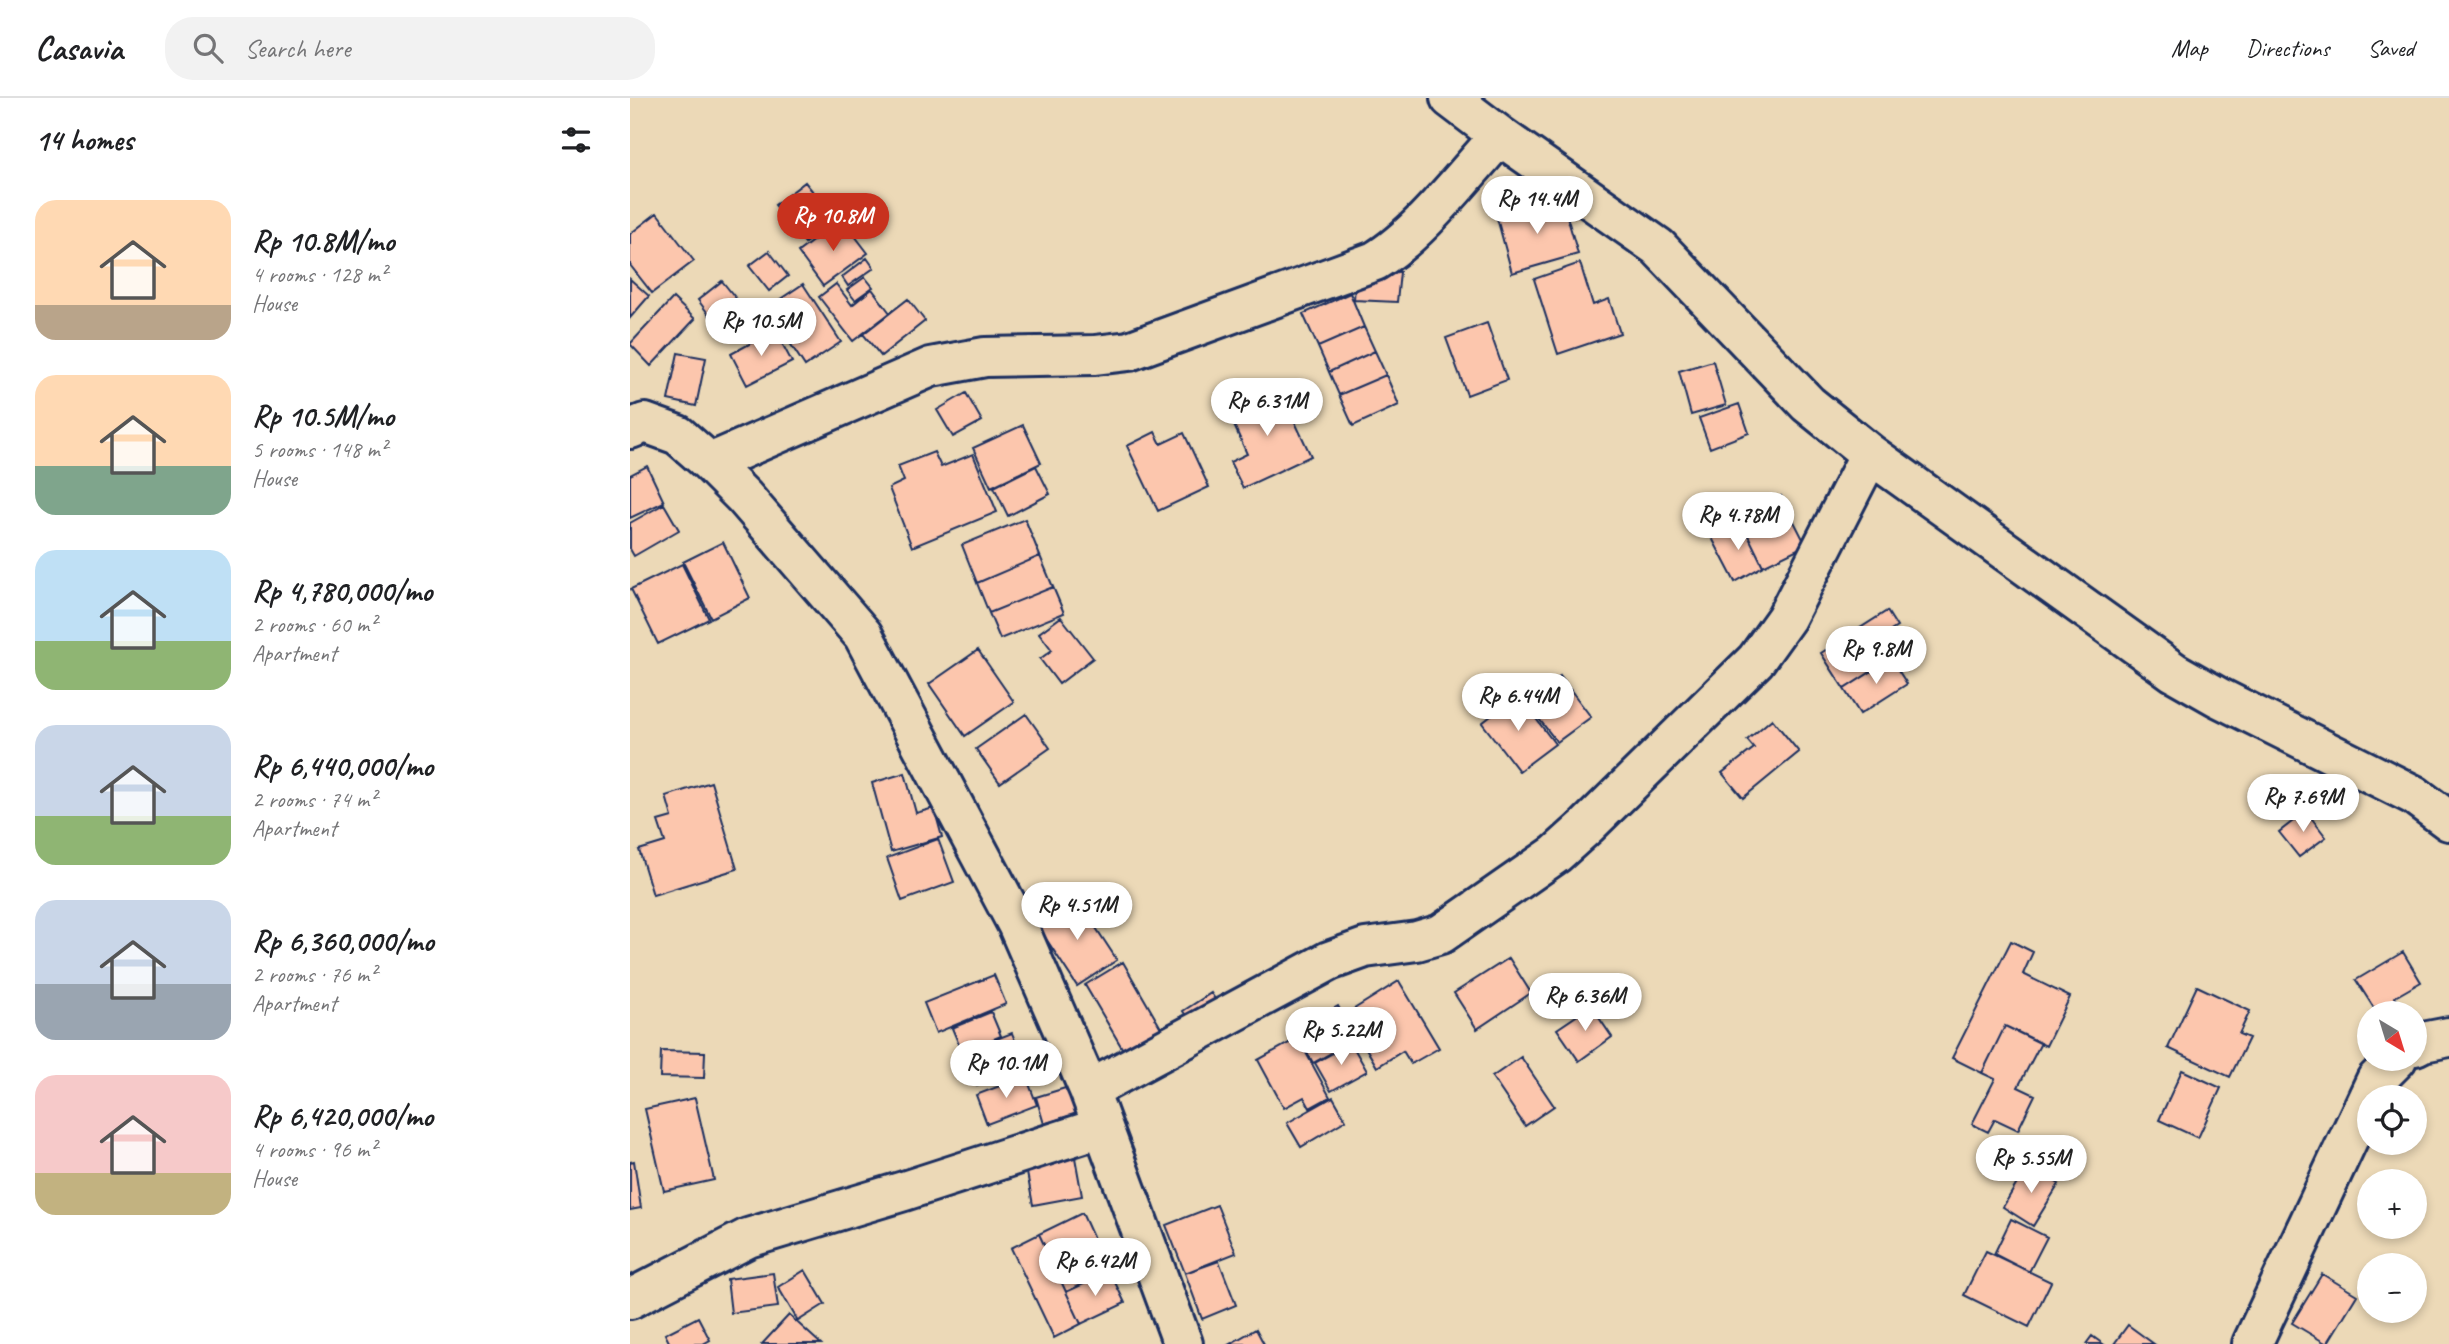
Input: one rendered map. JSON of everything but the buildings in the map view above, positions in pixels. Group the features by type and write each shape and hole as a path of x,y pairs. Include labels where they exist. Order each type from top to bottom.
{"street":[{"path":"1450,98 1658,247 1808,404 1870,454 2174,672 2218,697 2414,795 2449,821"},
{"path":"710,463 931,367 985,357 1083,356 1129,351 1375,261 1409,236 1500,136"},
{"path":"635,422 678,436 710,463 744,497 863,635 1017,924 1088,1090 1183,1344"},
{"path":"1088,1090 1329,961 1365,948 1417,941 1441,934 1556,854 1756,660 1786,618 1870,454"},
{"path":"2427,1041 2449,1037"},
{"path":"2252,1344 2376,1080 2385,1071"},
{"path":"630,1299 748,1238 904,1191 1102,1126"}]}
